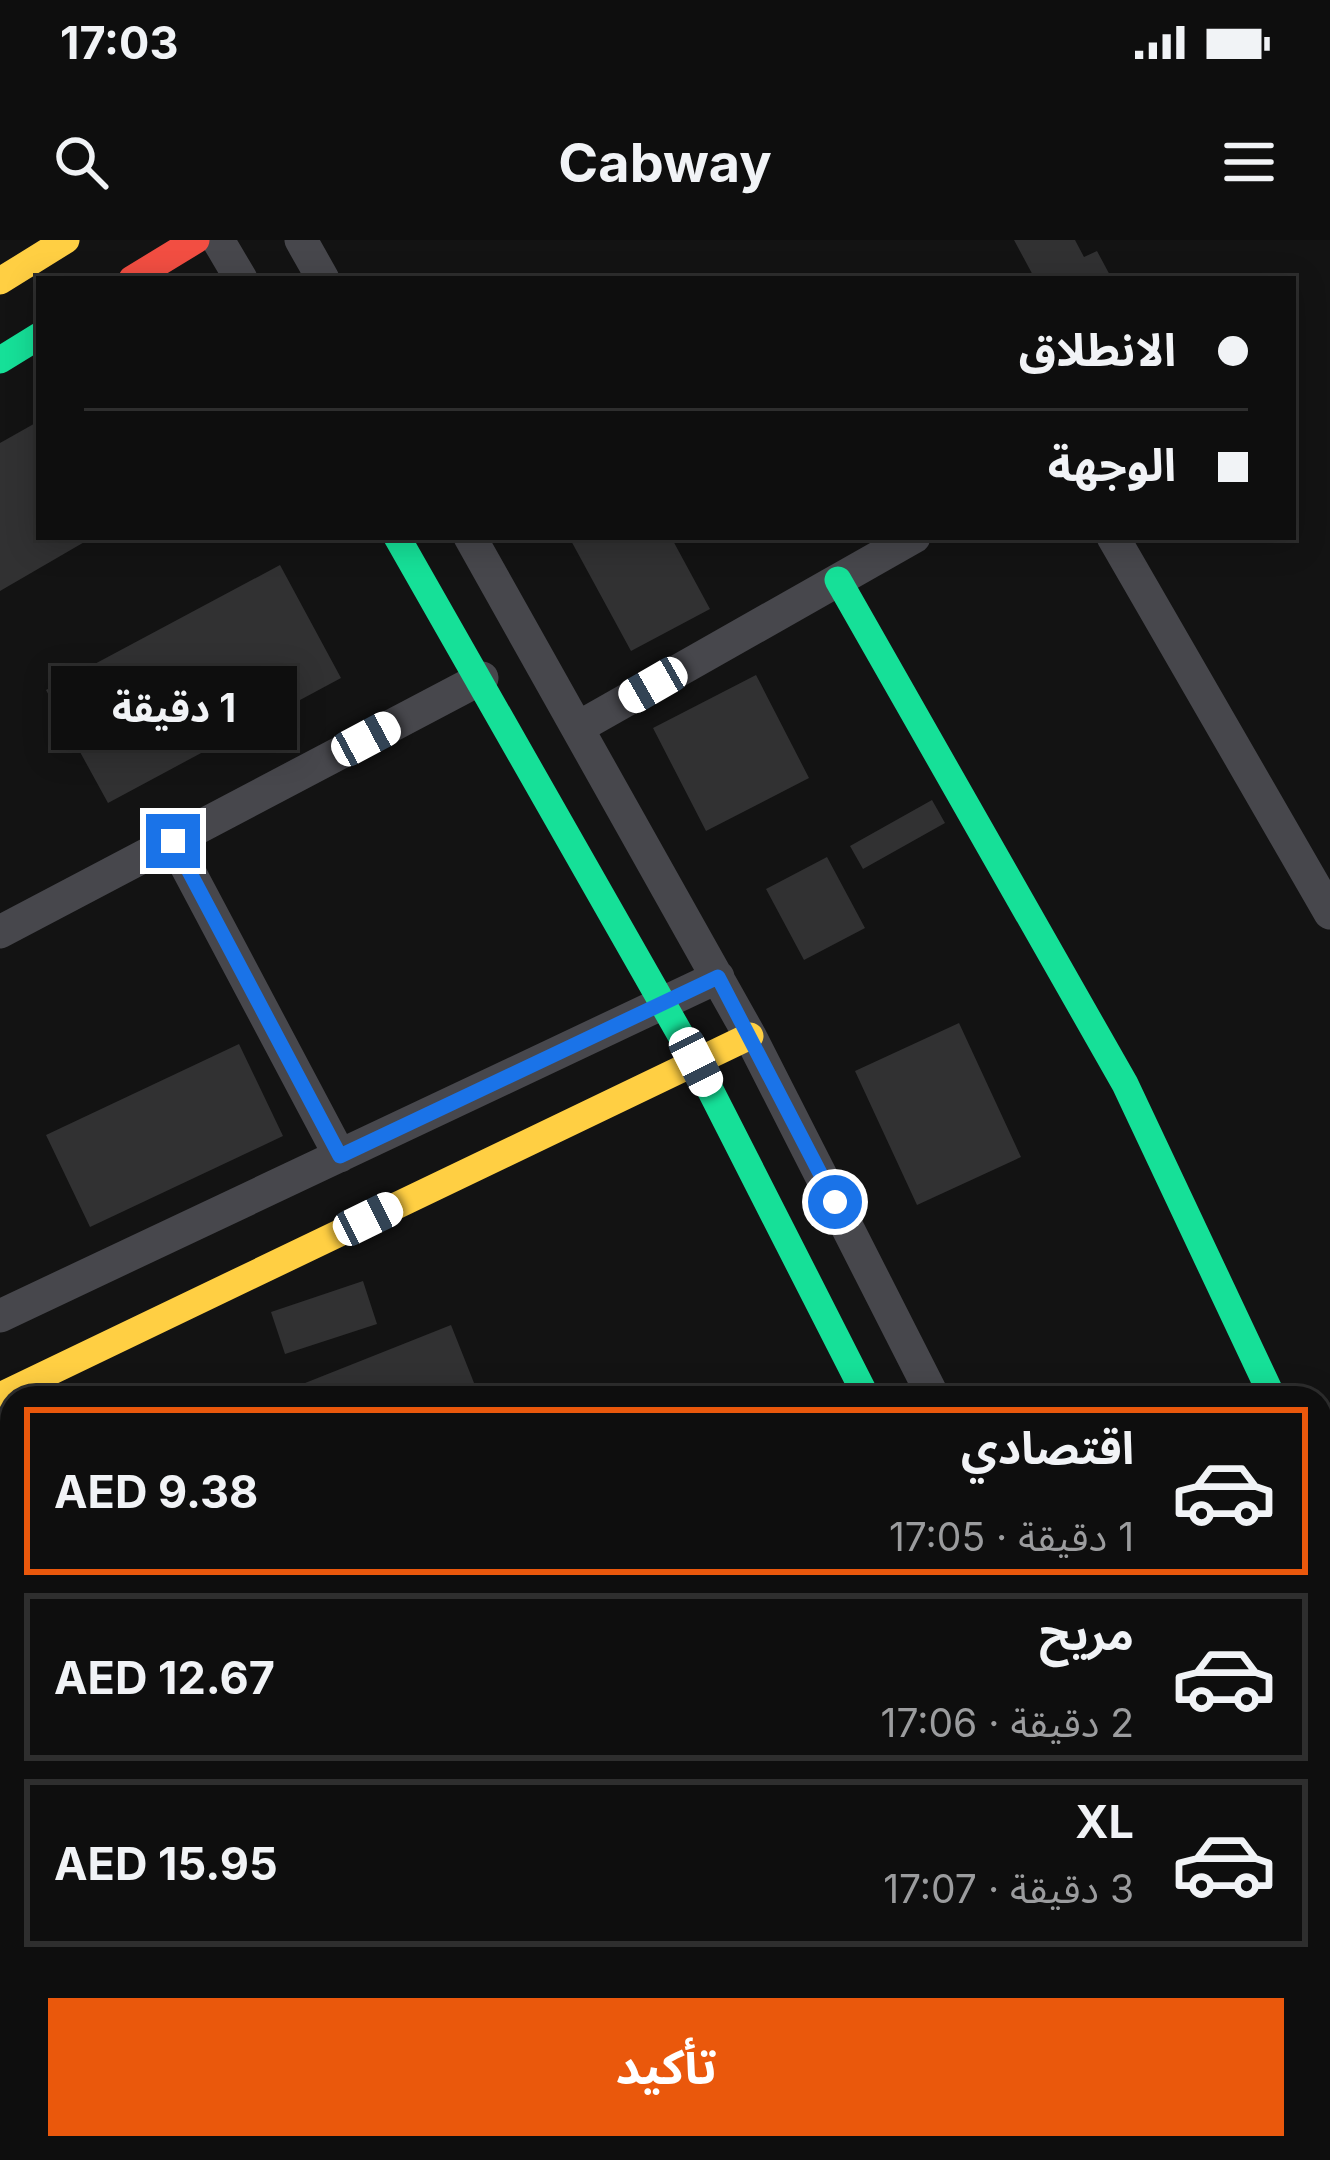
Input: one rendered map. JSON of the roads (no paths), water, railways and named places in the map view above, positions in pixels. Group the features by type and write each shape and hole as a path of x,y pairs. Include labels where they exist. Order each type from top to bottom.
{"street":[{"path":"0,281 65,240"},
{"path":"137,276 196,240"},
{"path":"218,240 239,276"},
{"path":"301,240 321,276"},
{"path":"0,360 36,338"},
{"path":"399,540 482,678 696,1062 861,1386"},
{"path":"472,540 750,1036 928,1386"},
{"path":"579,727 909,540"},
{"path":"1115,540 1330,913"},
{"path":"838,580 1093,1017 1191,1207 1269,1386"},
{"path":"0,932 482,678"},
{"path":"173,841 340,1156"},
{"path":"0,1316 718,977"},
{"path":"21,1386 750,1036"}]}
